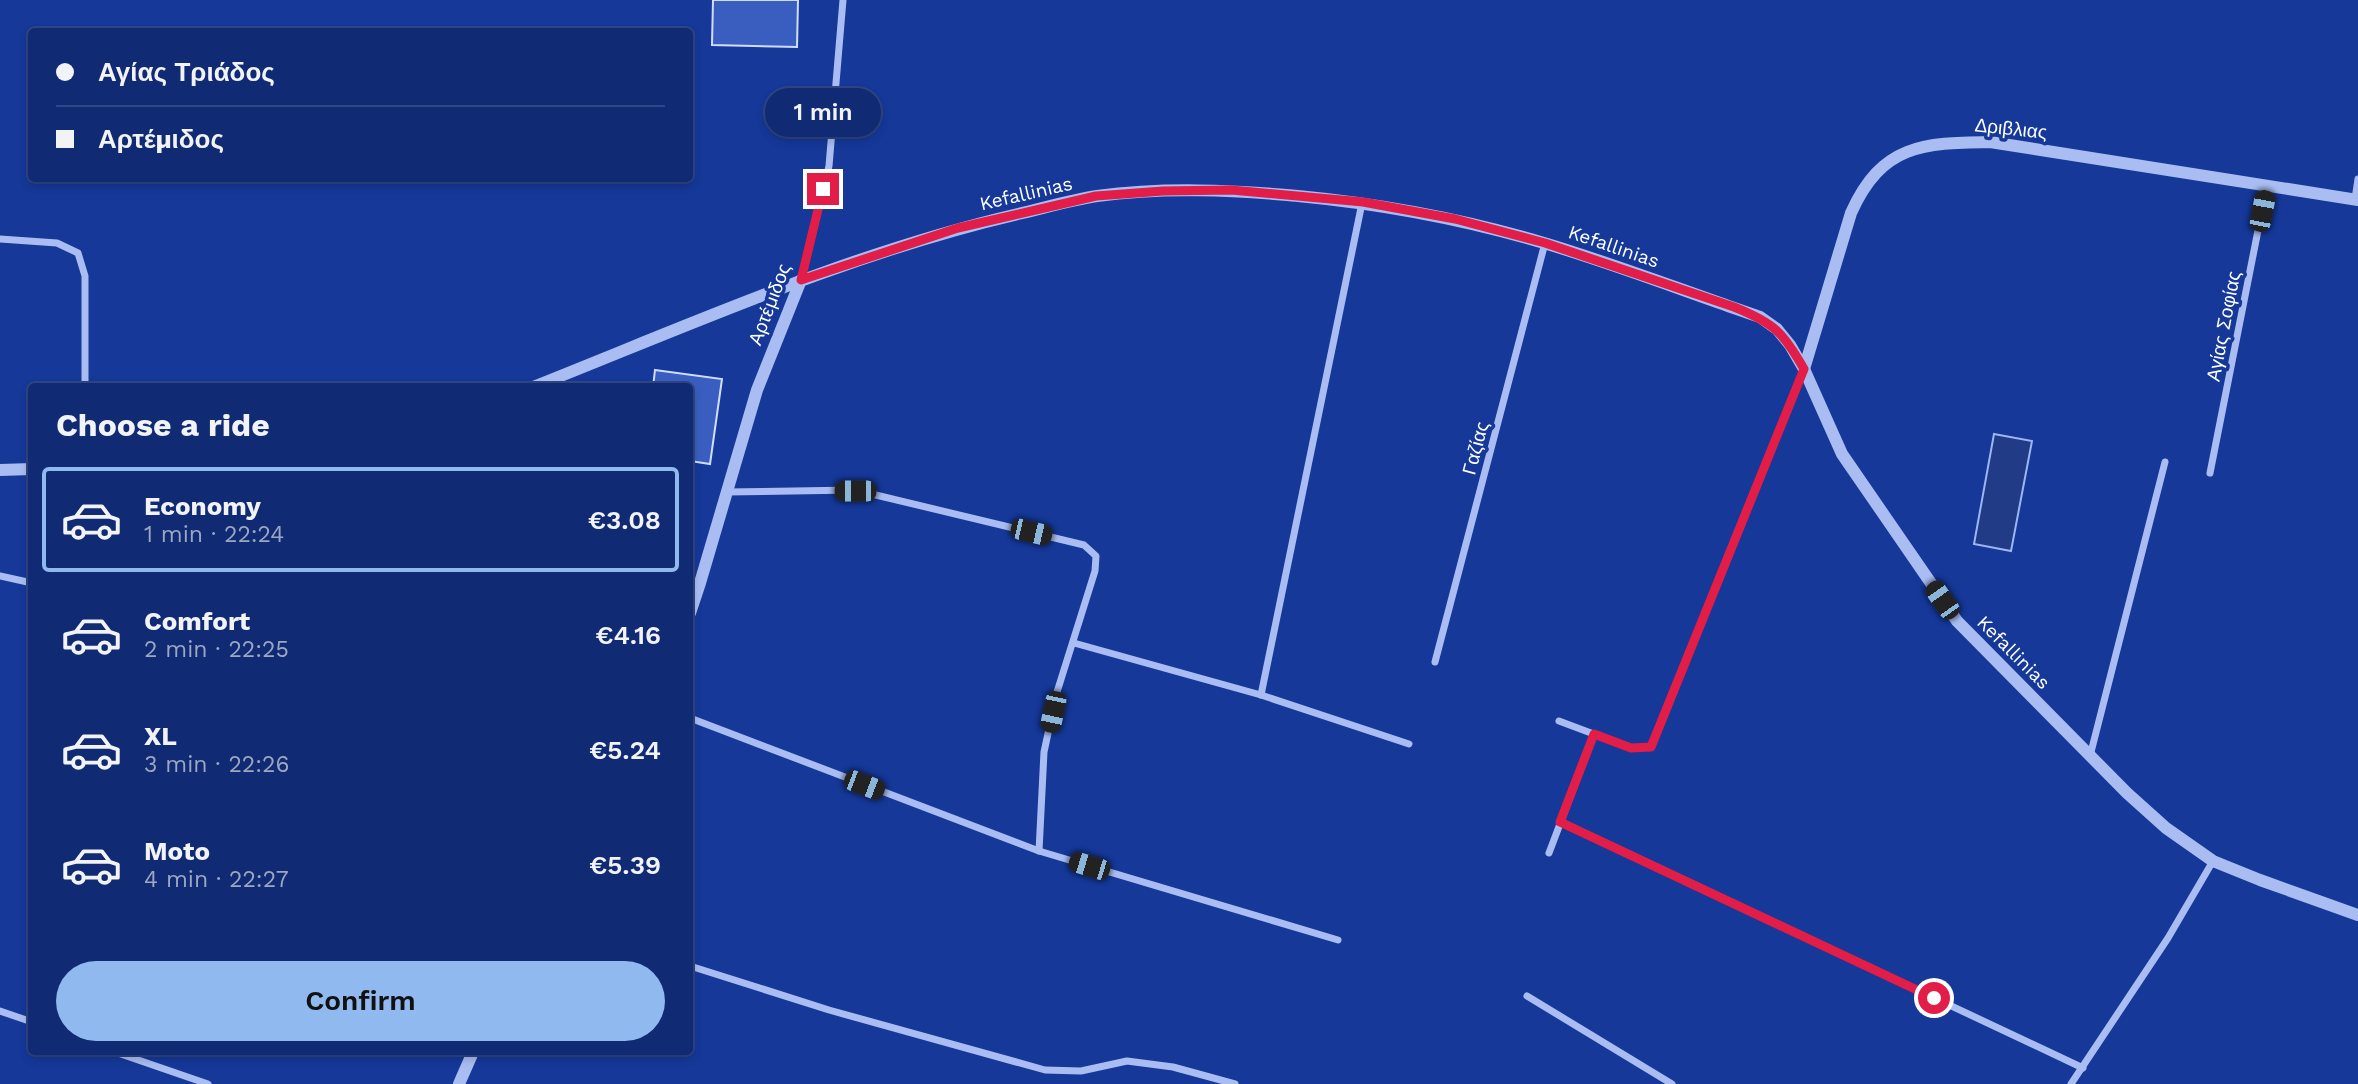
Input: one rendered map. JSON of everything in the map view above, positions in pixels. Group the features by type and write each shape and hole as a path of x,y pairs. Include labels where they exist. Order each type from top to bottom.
{"street":[{"name":"Αρτέμιδος","path":"693,604 757,390 801,280 829,166 843,0"},
{"name":"Δριβλιας","path":"1804,369 1851,213 1861,190 1884,166 1903,152 1942,143 1990,142 2357,200"},
{"path":"2357,200 2358,179"},
{"name":"Αγίας Σοφίας","path":"2210,473 2267,185"},
{"name":"Kefallinias","path":"543,383 801,280 958,228 1096,196 1231,190 1363,202 1455,219 1545,243 1760,317 1777,329 1804,369 1842,454 1956,621 2090,757 2166,828 2213,861 2358,915"},
{"path":"1261,695 1363,202"},
{"path":"0,239 57,243 78,253 85,276 85,383"},
{"name":"Γαζίας","path":"1435,662 1545,243"},
{"path":"1559,721 1631,748 1651,747 1804,369"},
{"path":"2090,757 2165,462"},
{"path":"0,470 28,469"},
{"path":"726,492 855,491 1084,545 1096,555 1095,571 1057,692 1044,752 1039,851"},
{"path":"0,576 28,582"},
{"path":"1074,643 1261,695 1409,744"},
{"path":"693,719 1039,851 1339,940"},
{"path":"1549,853 1594,734"},
{"path":"1560,822 2083,1068"},
{"path":"2071,1084 2168,939 2213,861"},
{"path":"693,967 829,1010 1045,1070 1081,1071 1127,1061 1173,1067 1236,1084"},
{"path":"1527,996 1671,1084"},
{"path":"0,1011 28,1021"},
{"path":"124,1055 208,1084"},
{"path":"459,1084 472,1055"}],"water":[{"path":"1994,434 2032,441 2011,551 1974,544"}],"building":[{"path":"713,0 798,0 797,47 712,45"},
{"path":"655,370 722,379 710,464 693,461 693,383 653,383"}],"route":[{"path":"823,189 801,280 958,228 1096,196 1231,190 1363,202 1455,219 1545,243 1734,307 1760,317 1777,329 1804,369 1651,747 1631,748 1594,734 1560,822 1934,998"}]}
